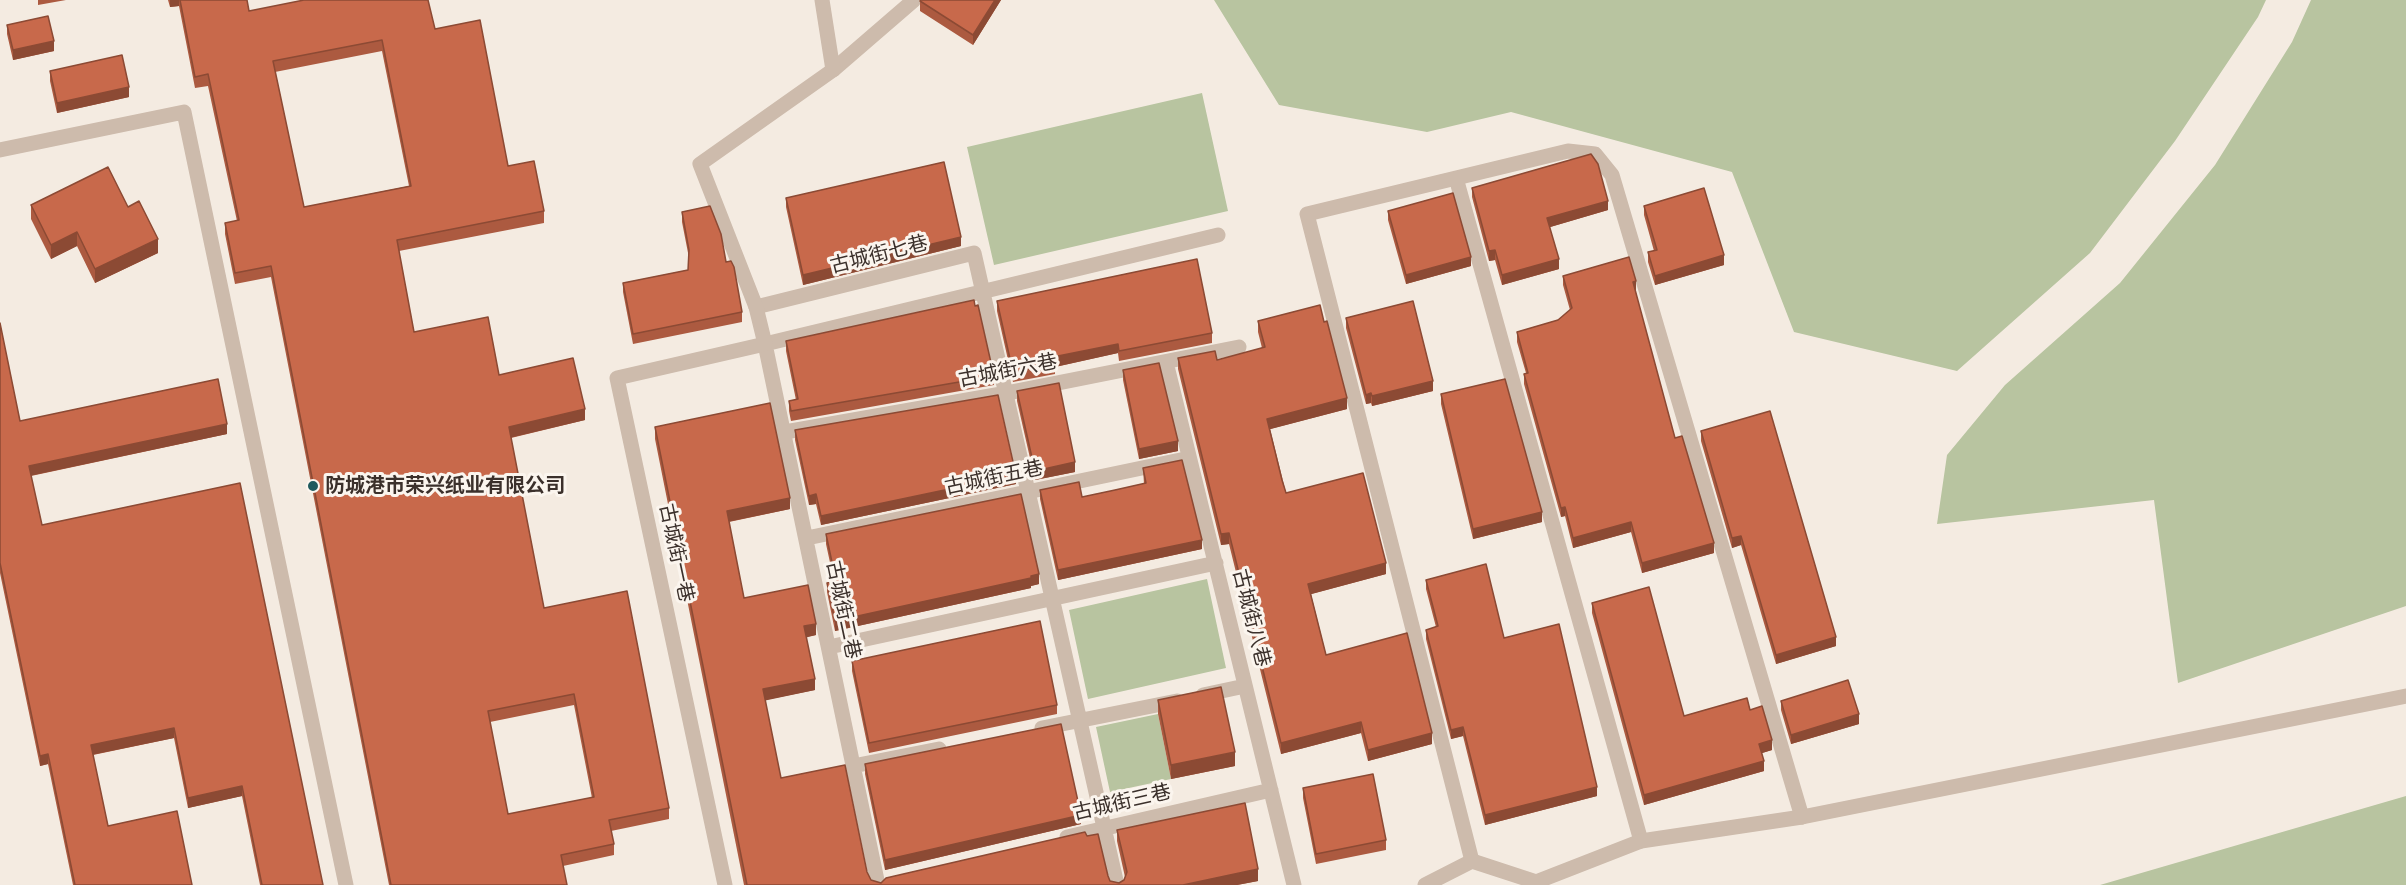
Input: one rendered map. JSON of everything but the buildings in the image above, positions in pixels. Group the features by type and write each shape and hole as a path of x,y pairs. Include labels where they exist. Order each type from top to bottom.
{"street":[{"path":"822,0 833,70"},
{"path":"833,70 914,0"},
{"name":"古城街二巷","path":"833,70 700,164 756,307 785,432 853,766 881,882"},
{"path":"0,150 184,112 346,885"},
{"path":"1472,861 1307,214 1568,151 1595,154 1612,175 1802,818"},
{"path":"1456,178 1641,841"},
{"path":"765,344 1218,235"},
{"name":"古城街七巷","path":"756,307 974,253 984,291"},
{"path":"984,291 1117,885"},
{"name":"古城街一巷","path":"725,885 617,378 765,344"},
{"name":"古城街六巷","path":"785,432 1007,393 1239,347"},
{"name":"古城街八巷","path":"1166,362 1294,885"},
{"name":"古城街五巷","path":"807,538 1190,458"},
{"path":"829,647 1216,562"},
{"path":"1023,732 1245,686"},
{"path":"1425,885 1472,861 1537,883 1641,841 1802,818 2406,696"},
{"path":"853,766 955,746"},
{"name":"古城街三巷","path":"1047,841 1271,790"}],"green space":[{"path":"1214,0 2266,0 2258,17 2175,141 2090,253 1957,371 1794,332 1732,172 1511,112 1427,132 1279,105"},
{"path":"2311,0 2406,0 2406,606 2178,683 2154,500 1937,524 1947,455 2005,385 2120,283 2215,165 2292,42"},
{"path":"1202,93 1228,211 994,265 967,147"},
{"path":"1207,579 1226,668 1088,699 1069,610"},
{"path":"1158,714 1171,779 1110,792 1096,727"},
{"path":"2406,796 2406,885 2100,885"}],"place":[{"name":"防城港市荣兴纸业有限公司","path":"313,486"}]}
